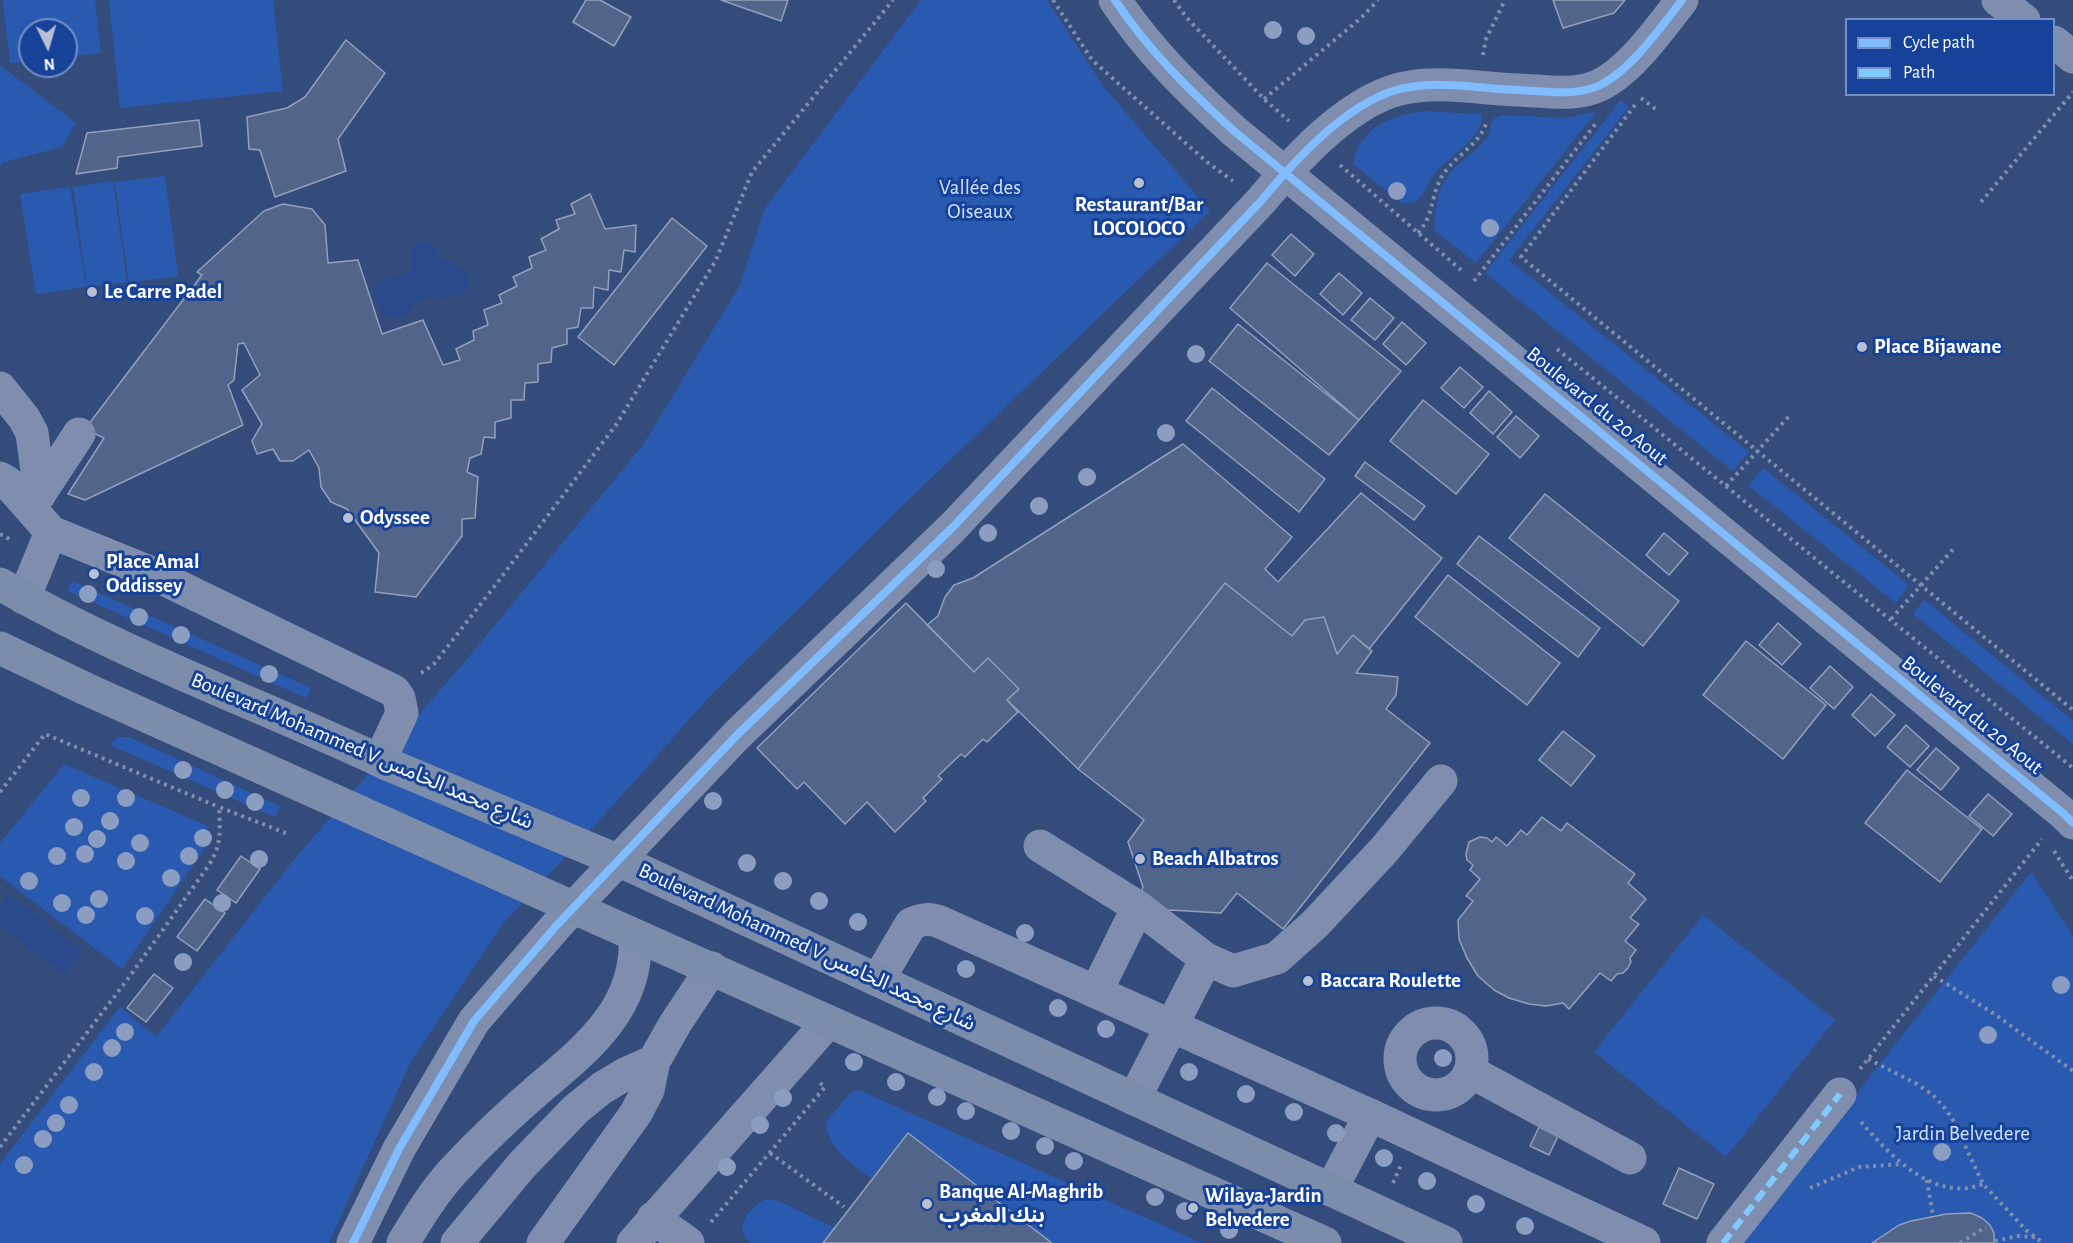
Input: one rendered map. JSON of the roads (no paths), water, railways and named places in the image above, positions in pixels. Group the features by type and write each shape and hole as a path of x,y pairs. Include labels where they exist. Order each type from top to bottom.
{"main road":[{"name":"Boulevard Mohammed V شارع محمد الخامس","path":"12,591 146,657 384,762 631,866 1446,1243"},
{"path":"0,648 86,689 635,936 1325,1243"}],"street":[{"name":"Boulevard du 20 Aout","path":"1115,0 1132,25 1188,90 1234,131 2064,814 2059,830"},
{"path":"353,1243 399,1149 474,1021 557,925 737,735 952,528 1253,210 1285,172 1341,119 1360,106 1409,87 1445,84 1557,92 1585,91 1614,78 1651,40 1682,0"},
{"path":"1998,0 2021,18"},
{"path":"2055,43 2073,57"},
{"path":"0,388 24,418 32,433 41,511"},
{"path":"12,591 41,511 79,434"},
{"path":"0,478 41,511 147,571 394,691 399,698 402,713 384,762"},
{"path":"1040,846 1138,907 1206,959 1233,971 1277,958 1315,924 1384,850 1441,781"},
{"path":"1096,992 1138,907"},
{"path":"878,980 911,924 930,919 1370,1115 1644,1243"},
{"path":"403,1243 415,1222 454,1170 602,1032 630,985 636,956 635,936"},
{"path":"1134,1099 1206,959"},
{"path":"543,1243 636,1113 648,1090 654,1061 675,1024 712,969"},
{"path":"633,1243 828,1022"},
{"path":"1431,1023 1455,1028 1465,1036 1471,1047 1473,1060 1471,1072 1464,1083 1454,1091 1442,1095 1430,1095 1418,1091 1408,1082 1402,1071 1400,1059 1402,1046 1408,1036 1418,1028 1431,1023"},
{"path":"457,1243 522,1165 576,1109 602,1088 654,1061"},
{"path":"1471,1072 1630,1158"},
{"path":"1400,1129 1418,1091"},
{"path":"1723,1243 1840,1094"},
{"path":"1331,1190 1370,1115"},
{"path":"653,1218 696,1236"}],"place":[{"name":"Restaurant/Bar LOCOLOCO","path":"1139,183"},
{"name":"Le Carre Padel","path":"92,292"},
{"name":"Place Bijawane","path":"1862,347"},
{"name":"Odyssee","path":"348,518"},
{"name":"Place Amal Oddissey","path":"94,574"},
{"name":"Beach Albatros","path":"1140,859"},
{"name":"Baccara Roulette","path":"1308,981"},
{"name":"Banque Al-Maghrib بنك المغرب","path":"927,1204"},
{"name":"Wilaya-Jardin Belvedere","path":"1193,1208"}],"park label":[{"name":"Vallée des Oiseaux","path":"980,200"},
{"name":"Jardin Belvedere","path":"1963,1134"}]}
